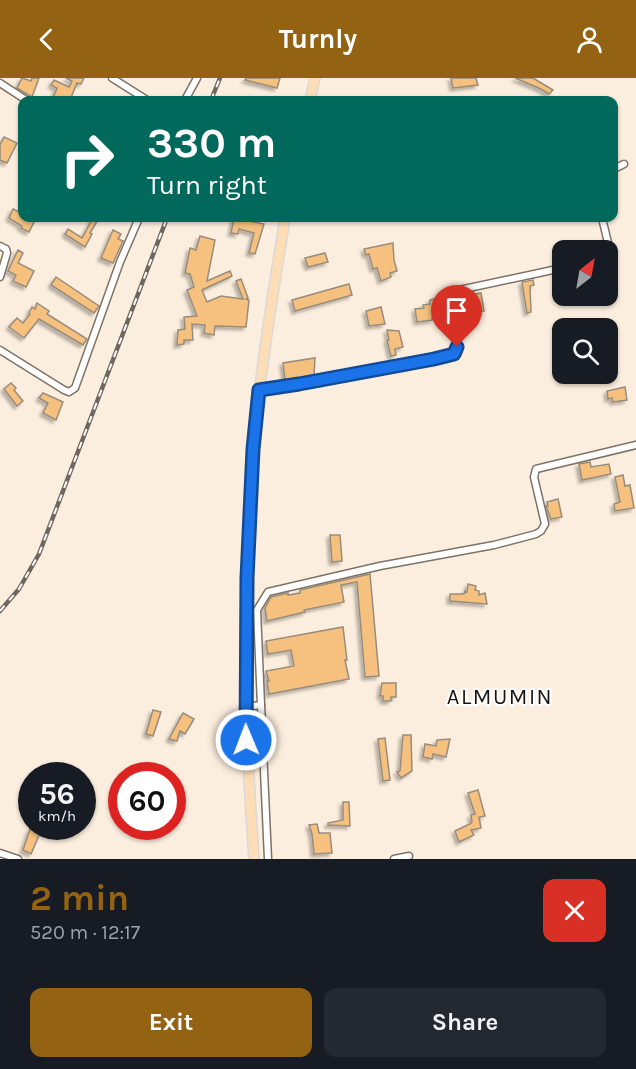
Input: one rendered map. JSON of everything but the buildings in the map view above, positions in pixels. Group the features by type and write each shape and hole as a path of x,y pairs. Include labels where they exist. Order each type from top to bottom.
{"main road":[{"path":"311,96 314,78"},
{"path":"254,859 245,707 247,578 253,449 259,390 284,222"}],"street":[{"path":"112,78 141,96"},
{"path":"187,96 197,78"},
{"path":"0,83 20,96"},
{"path":"618,168 624,164"},
{"path":"0,350 64,390 69,392 75,388 120,262 137,222"},
{"path":"603,222 607,240"},
{"path":"0,246 6,249 7,253 0,277"},
{"path":"259,390 454,354 457,347 447,301 450,292 552,270"},
{"path":"268,859 257,610 268,592 276,588 295,586 536,534 545,524 534,477 536,469 636,445"},
{"path":"245,707 261,705"},
{"path":"0,853 18,859"},
{"path":"394,859 409,856"}],"railway":[{"path":"213,96 220,78"},
{"path":"0,611 19,589 39,554 165,222"}],"district":[{"name":"ALMUMIN","path":"500,697"}],"route":[{"path":"246,740 247,578 253,449 259,390 434,359 454,354 457,347"}]}
